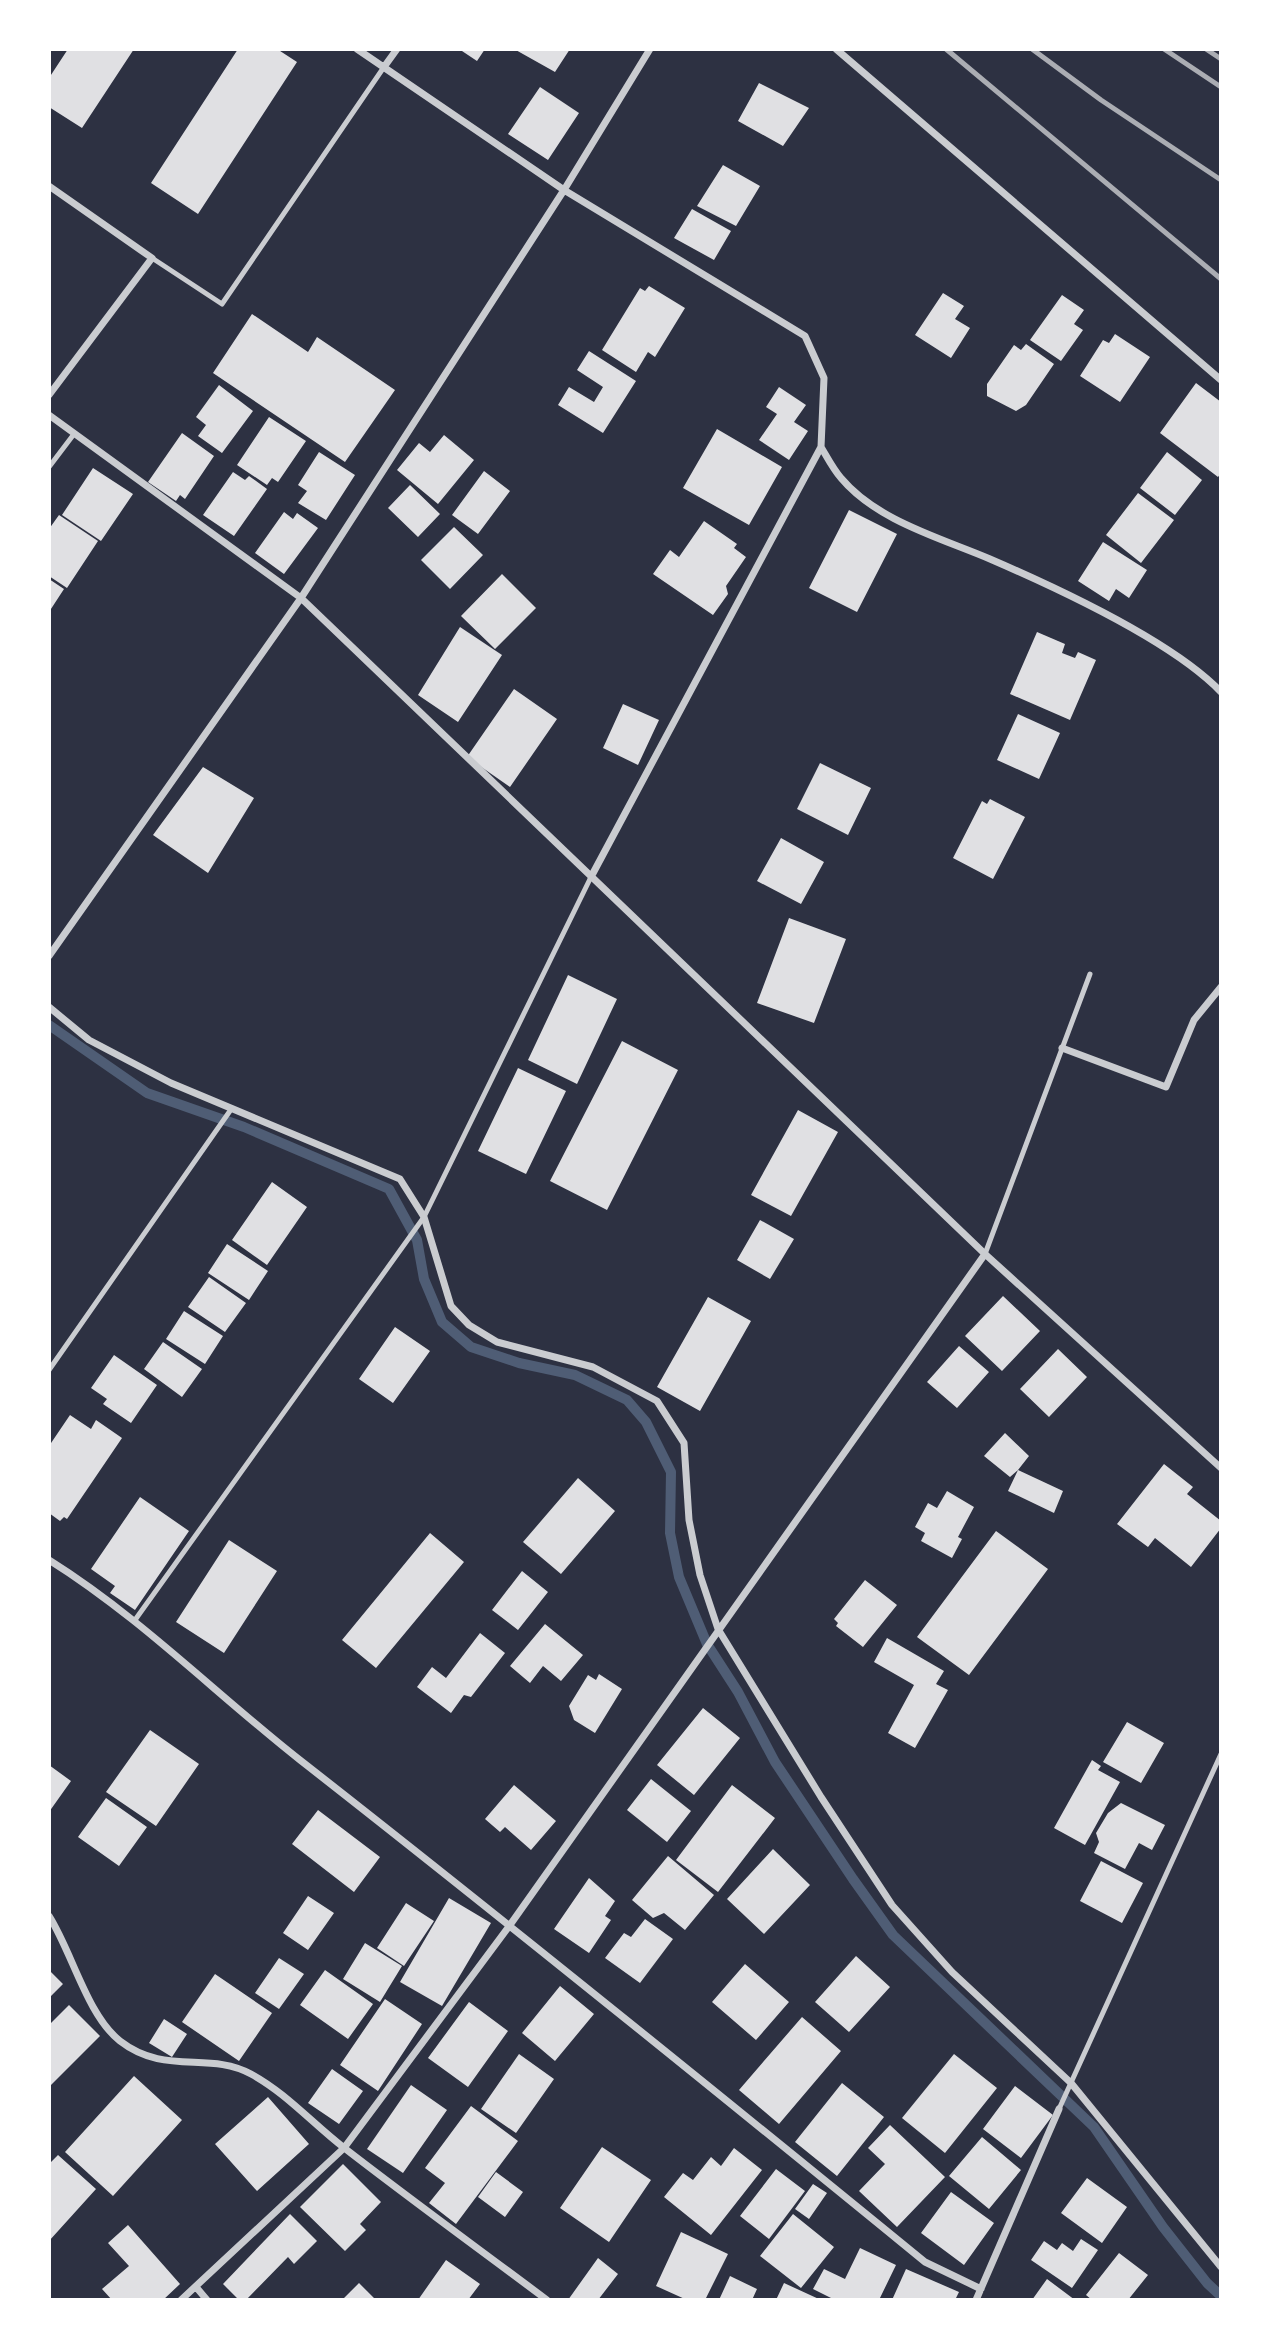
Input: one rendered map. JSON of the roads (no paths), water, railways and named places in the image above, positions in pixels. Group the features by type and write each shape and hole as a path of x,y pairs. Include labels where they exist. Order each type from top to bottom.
{"street":[{"path":"358,49 564,190 805,336 824,378 821,447 590,877"},
{"path":"384,67 397,49"},
{"path":"49,956 301,598 564,190 650,49"},
{"path":"836,49 1221,380"},
{"path":"49,186 152,258 49,395"},
{"path":"49,415 301,598 985,1254 1221,1468"},
{"path":"821,447 842,480 886,514 1006,566 1110,617 1202,671 1221,692"},
{"path":"1062,1048 1166,1087 1194,1020 1221,986"},
{"path":"49,1007 89,1040 171,1083 400,1179 424,1217 451,1306 469,1325 497,1342 593,1367 657,1401 684,1443 689,1520 700,1575 718,1629 892,1905 952,1972 1070,2085 1221,2267"},
{"path":"181,2300 344,2148 510,1925 985,1254"},
{"path":"49,1560 135,1620 277,1742 510,1925 925,2262 981,2289"},
{"path":"49,1916 68,1947 102,2020 118,2039 142,2055 160,2061 223,2066 248,2072 278,2090 344,2148 547,2300"},
{"path":"976,2300 1059,2109"},
{"path":"196,2287 206,2300"}],"lane":[{"path":"152,258 222,304 384,67"},
{"path":"49,467 74,434"},
{"path":"135,1620 424,1217 590,877"},
{"path":"985,1254 1090,974"},
{"path":"49,1370 232,1108"},
{"path":"1059,2109 1221,1754"}],"waterway":[{"path":"49,1025 147,1093 244,1127 389,1189 417,1240 424,1279 442,1322 471,1347 519,1363 575,1375 627,1400 646,1422 671,1472 670,1533 679,1577 707,1644 738,1692 775,1762 893,1935 1094,2127 1163,2227 1207,2283 1221,2296"}],"railway":[{"path":"946,49 1221,279"},
{"path":"1032,49 1101,100 1221,180"},
{"path":"1164,49 1221,87"},
{"path":"1206,49 1221,59"}]}
